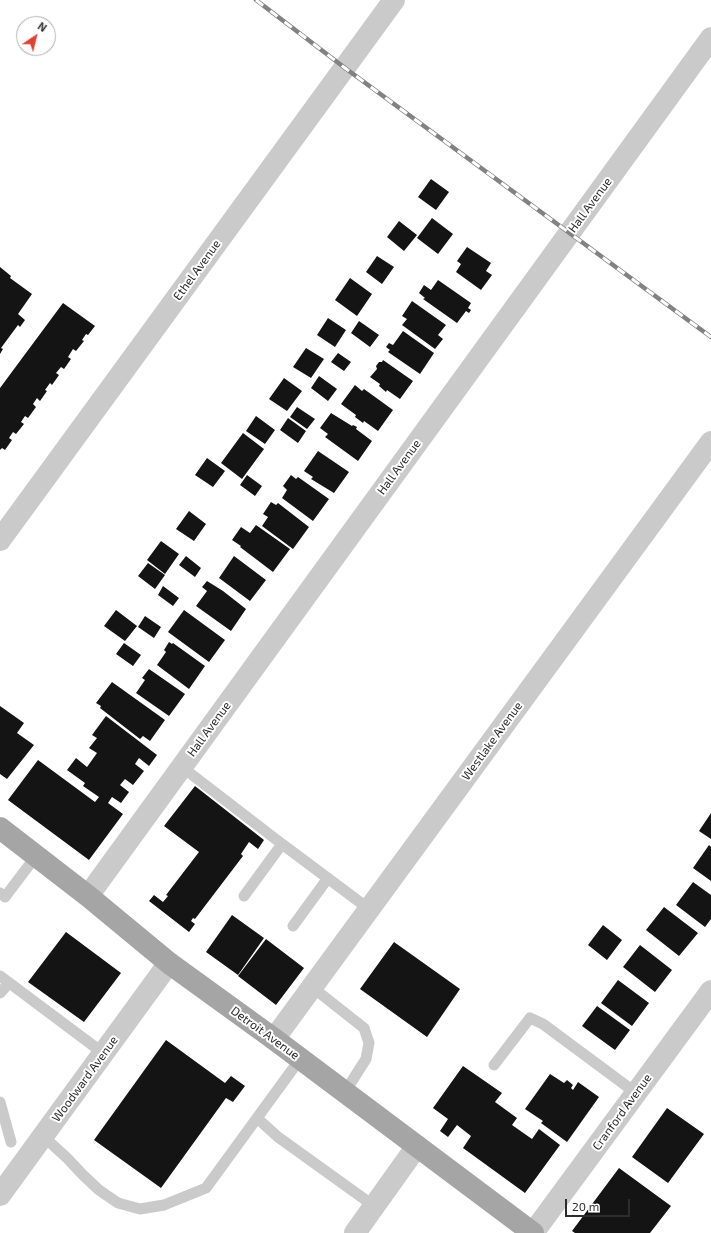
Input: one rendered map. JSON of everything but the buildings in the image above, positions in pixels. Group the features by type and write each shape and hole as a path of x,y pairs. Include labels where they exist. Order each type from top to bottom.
{"main road":[{"name":"Detroit Avenue","path":"0,828 88,896 170,963 533,1233"}],"street":[{"name":"Ethel Avenue","path":"0,540 394,0"},
{"name":"Hall Avenue","path":"88,896 711,38"},
{"name":"Westlake Avenue","path":"274,1039 711,442"},
{"name":"Woodward Avenue","path":"0,1195 170,963"},
{"name":"Cranford Avenue","path":"533,1233 711,991"},
{"path":"355,1233 417,1146"}],"lane":[{"path":"182,767 369,909"},
{"path":"244,896 282,844"},
{"path":"0,893 5,897 36,856"},
{"path":"293,926 328,878"},
{"path":"0,993 4,979 103,1053"},
{"path":"312,987 364,1028 369,1043 366,1059 345,1092"},
{"path":"494,1065 530,1018 543,1024 636,1093"},
{"path":"43,1136 99,1190 118,1203 140,1209 164,1205 206,1188 300,1059"},
{"path":"0,1102 11,1142"},
{"path":"257,1118 278,1137 374,1206"}],"railway":[{"path":"256,0 345,68 711,337"}]}
